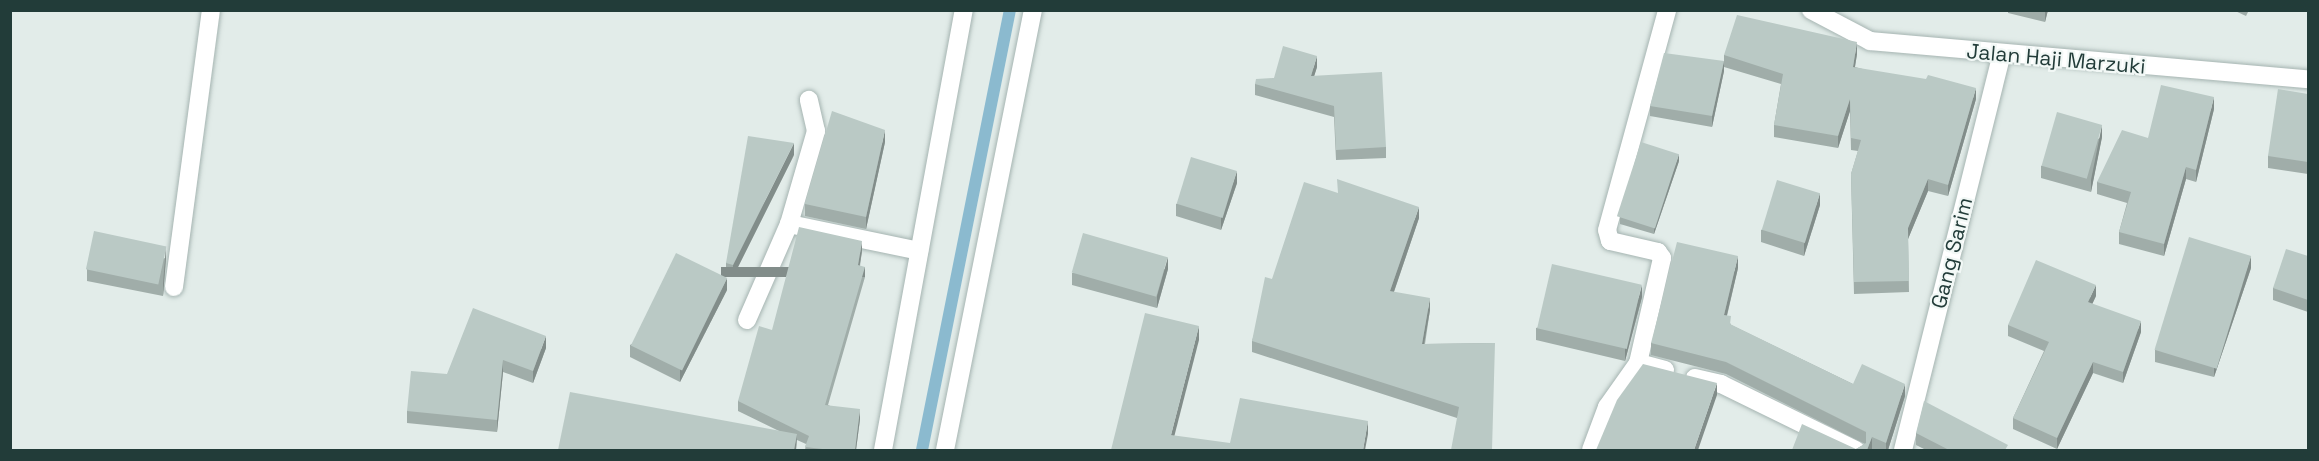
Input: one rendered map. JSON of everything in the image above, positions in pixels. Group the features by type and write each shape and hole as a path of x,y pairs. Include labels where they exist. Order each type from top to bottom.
{"street":[{"path":"174,287 211,10"},
{"path":"884,450 964,10"},
{"path":"945,450 1033,10"},
{"path":"1591,450 1607,407 1638,363 1662,258 1658,252 1610,241 1607,230 1667,10"},
{"name":"Jalan Haji Marzuki","path":"1811,10 1870,41 2001,56 2308,79"},
{"name":"Gang Sarim","path":"1903,450 2001,56"},
{"path":"747,320 789,224 816,131 809,100"},
{"path":"789,224 920,251"},
{"path":"1638,363 1721,384 1857,450"}],"building":[{"path":"1737,15 1857,42 1853,67 1926,79 1928,75 1976,88 1948,185 1928,179 1908,228 1909,281 1854,282 1851,174 1861,140 1851,138 1850,99 1838,136 1774,125 1783,74 1724,55"},
{"path":"1283,46 1317,56 1311,76 1382,72 1386,147 1336,150 1334,106 1255,84 1256,79 1274,78"},
{"path":"1664,53 1724,61 1712,116 1650,106"},
{"path":"2161,85 2214,97 2196,170 2186,167 2164,244 2119,232 2131,192 2097,182 2122,130 2148,138"},
{"path":"2278,89 2308,94 2308,162 2268,156"},
{"path":"832,111 885,130 866,217 805,204"},
{"path":"2057,112 2102,125 2087,179 2042,166"},
{"path":"748,136 794,143 733,265 726,263"},
{"path":"1641,142 1679,154 1655,229 1617,216"},
{"path":"1191,157 1237,171 1223,218 1177,204"},
{"path":"1337,179 1419,207 1390,291 1430,298 1422,344 1495,343 1492,450 1451,450 1459,407 1252,341 1265,277 1272,279 1304,182 1338,193"},
{"path":"1777,180 1820,193 1805,243 1762,230"},
{"path":"799,227 862,241 858,265 865,267 825,405 860,409 855,450 805,447 809,436 738,401 759,326 772,330"},
{"path":"94,231 166,246 158,285 86,269"},
{"path":"1083,233 1168,257 1156,297 1072,272"},
{"path":"2189,237 2251,256 2217,369 2155,350"},
{"path":"1677,242 1738,256 1724,315 1731,316 1730,324 1853,384 1862,364 1905,384 1886,443 1872,437 1867,450 1792,450 1802,424 1856,449 1866,443 1866,432 1726,362 1651,343"},
{"path":"2286,249 2308,256 2308,300 2273,288"},
{"path":"676,253 727,278 682,371 631,346"},
{"path":"2036,260 2096,285 2088,302 2141,321 2123,372 2093,362 2057,438 2013,418 2049,342 2008,325"},
{"path":"1552,264 1642,285 1627,349 1537,328"},
{"path":"473,308 546,336 533,371 503,360 497,420 407,411 411,371 447,374"},
{"path":"1145,313 1199,326 1171,435 1230,443 1240,398 1368,421 1363,450 1111,450"},
{"path":"1643,364 1717,383 1694,450 1596,450 1617,400"},
{"path":"570,392 797,434 794,450 558,450"},
{"path":"1924,401 2008,445 2005,450 1949,450 1916,433"}],"waterway":[{"path":"922,450 1010,10"}]}
